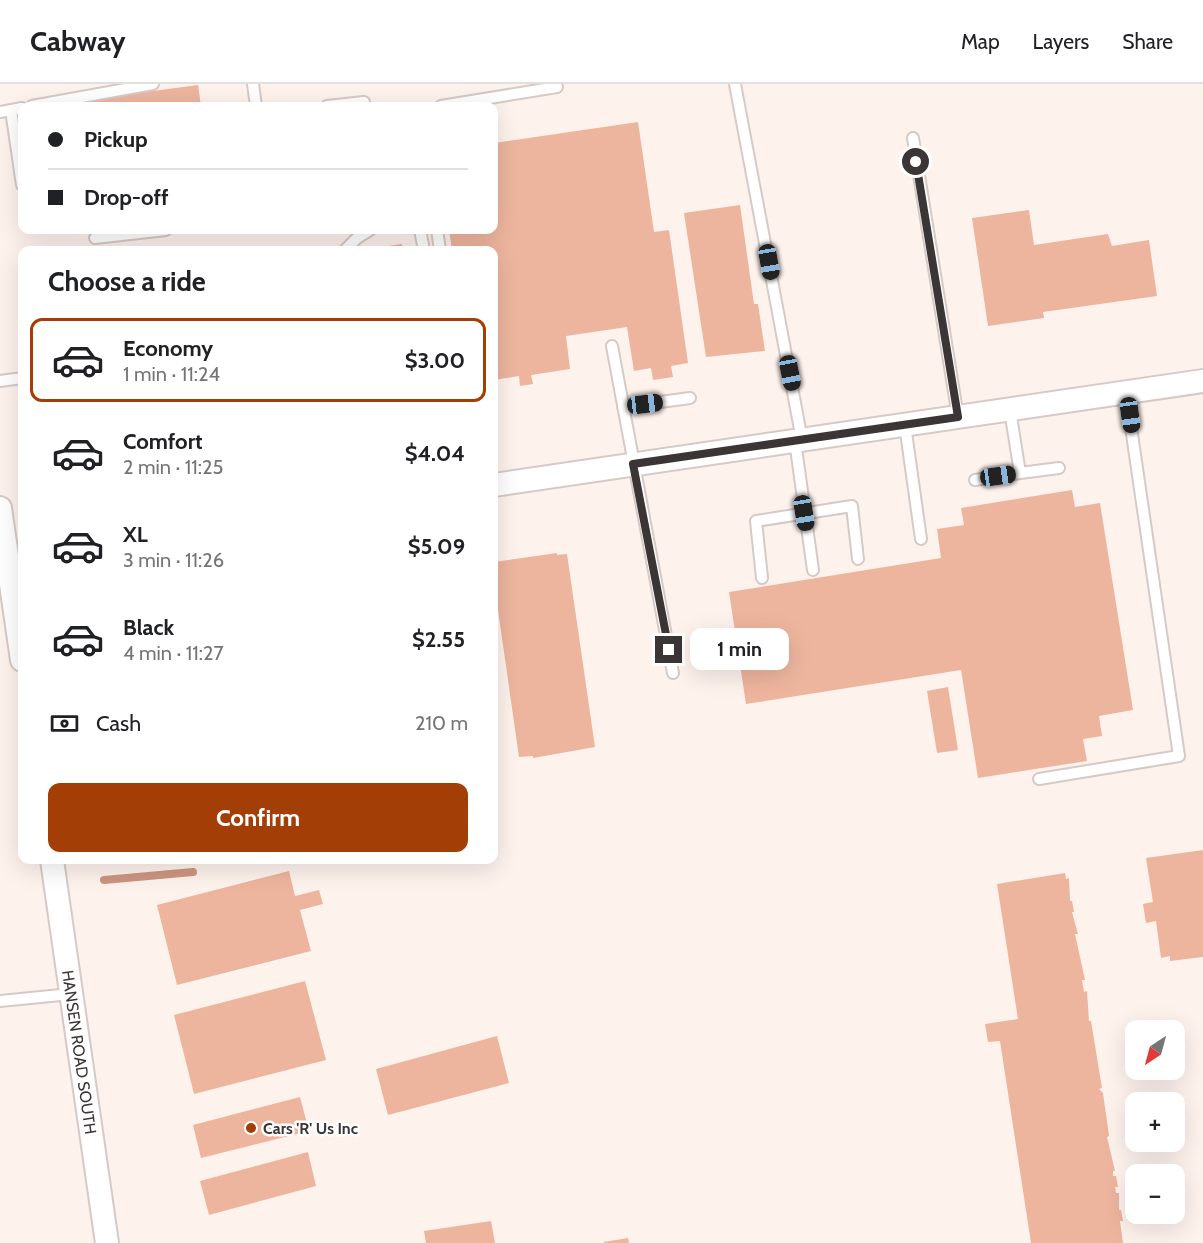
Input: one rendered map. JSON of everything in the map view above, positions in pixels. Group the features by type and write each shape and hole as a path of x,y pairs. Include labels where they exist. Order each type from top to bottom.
{"street":[{"path":"498,484 1203,381"},
{"path":"0,508 15,556 18,601"},
{"name":"HANSEN ROAD SOUTH","path":"53,864 107,1243"}],"lane":[{"path":"54,102 153,84"},
{"path":"253,84 255,102"},
{"path":"735,84 798,440 804,513 813,570"},
{"path":"465,102 557,87"},
{"path":"5,111 18,168"},
{"path":"913,138 958,417"},
{"path":"95,238 130,234"},
{"path":"350,246 365,234"},
{"path":"612,346 673,673"},
{"path":"0,381 18,379"},
{"path":"1039,779 1179,756 1126,393"},
{"path":"623,407 690,398"},
{"path":"1010,410 1020,473"},
{"path":"905,425 921,539"},
{"path":"975,480 1059,468"},
{"path":"762,578 756,521 852,506 858,559"},
{"path":"0,1001 71,994"}],"building":[{"path":"198,85 200,102 71,102"},
{"path":"638,122 654,232 669,230 688,363 671,366 673,377 653,380 651,368 634,371 627,327 566,336 570,369 531,375 533,384 520,386 519,376 498,379 498,246 451,246 450,234 498,234 498,142"},
{"path":"740,205 754,304 758,304 765,351 706,357 684,213"},
{"path":"1029,210 1034,245 1108,234 1112,246 1149,240 1157,296 1043,312 1044,318 988,326 972,218"},
{"path":"1072,490 1075,507 1100,503 1133,710 1099,716 1102,736 1083,739 1087,761 978,778 961,670 746,704 729,592 941,558 937,529 964,525 961,508"},
{"path":"557,553 557,555 567,554 595,747 533,758 533,756 519,757 498,610 498,561"},
{"path":"948,687 958,750 937,753 927,691"},
{"path":"1203,850 1203,957 1170,961 1170,956 1161,958 1156,921 1146,923 1143,904 1153,902 1146,858"},
{"path":"289,871 295,896 319,890 323,904 300,910 311,951 177,985 157,905"},
{"path":"1065,873 1066,879 1069,878 1070,901 1072,901 1074,912 1072,912 1078,934 1075,934 1085,980 1082,980 1084,992 1087,991 1089,1021 1091,1021 1102,1088 1099,1089 1103,1093 1109,1136 1107,1137 1115,1171 1113,1171 1113,1176 1116,1176 1118,1187 1115,1187 1116,1193 1119,1193 1123,1243 1031,1243 1000,1041 988,1042 985,1024 1018,1019 997,884"},
{"path":"305,981 326,1060 194,1094 174,1015"},
{"path":"497,1036 509,1083 388,1115 376,1069"},
{"name":"Cars 'R' Us Inc","path":"300,1097 309,1131 201,1158 193,1125"},
{"path":"308,1152 316,1186 209,1215 200,1181"},
{"path":"491,1221 495,1243 426,1243 424,1231"},
{"path":"628,1238 629,1243 604,1243 604,1242"}],"waterway":[{"path":"104,880 193,872"}],"place":[{"name":"Cars 'R' Us Inc","path":"251,1128"}],"route":[{"path":"669,650 633,464 958,417 916,162"}]}
